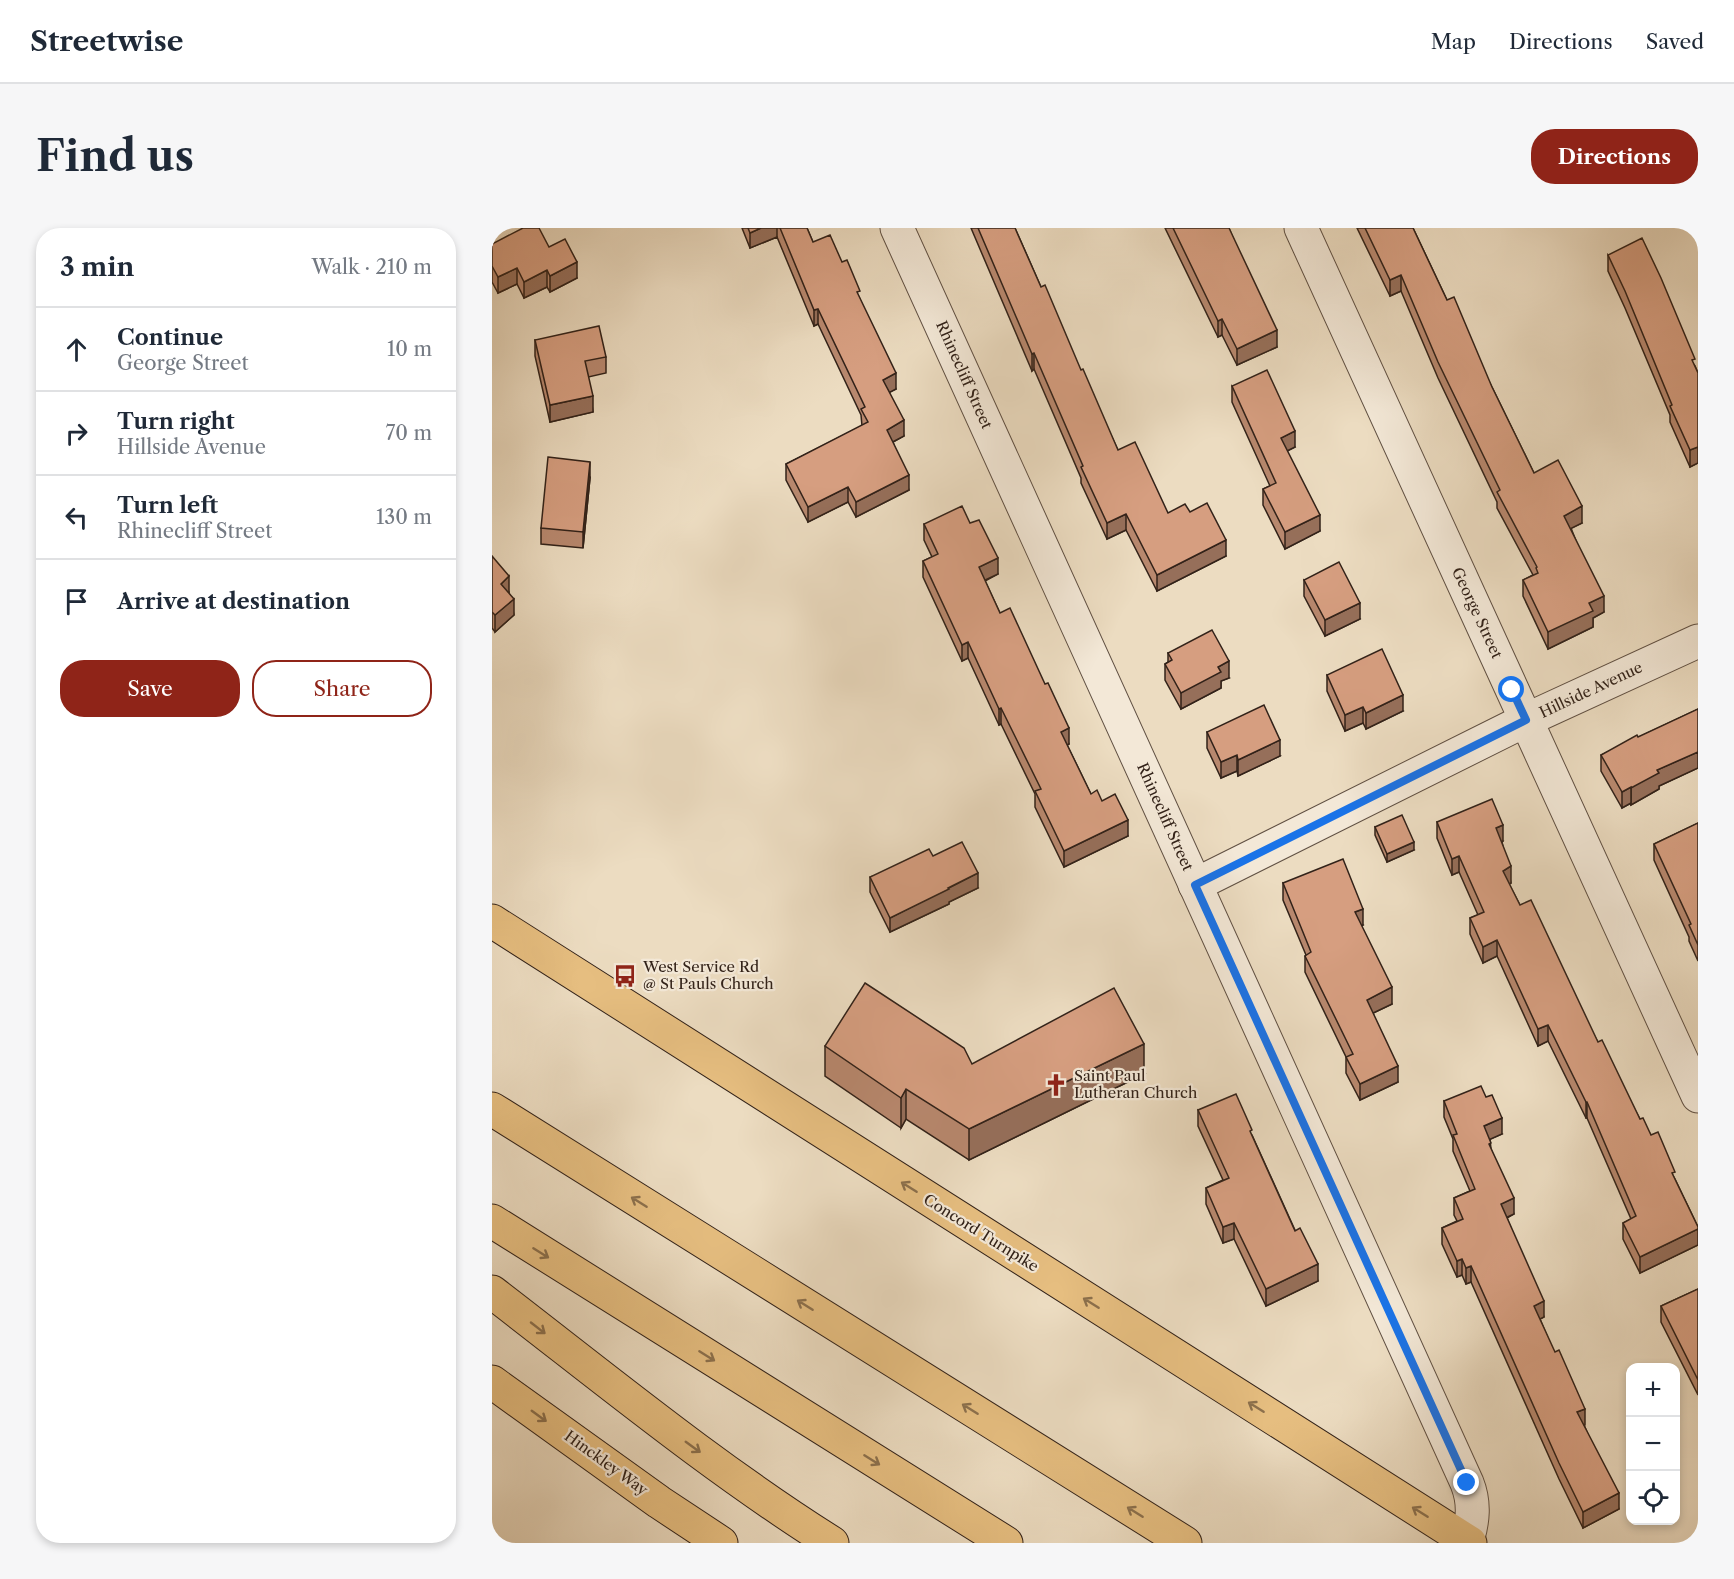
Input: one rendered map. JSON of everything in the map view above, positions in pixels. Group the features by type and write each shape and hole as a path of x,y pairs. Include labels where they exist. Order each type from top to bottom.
{"main road":[{"name":"Concord Turnpike","path":"492,921 1469,1542"},
{"path":"492,1089 550,1146"},
{"path":"492,1108 1185,1543"},
{"path":"492,1221 1005,1543"},
{"path":"492,1292 708,1457 832,1543"},
{"name":"Hinckley Way","path":"492,1382 659,1502 721,1543"}],"street":[{"name":"Rhinecliff Street","path":"897,228 1467,1483 1471,1493 1473,1512 1469,1542"},
{"name":"George Street","path":"1301,228 1698,1096"},
{"name":"Hillside Avenue","path":"1195,885 1526,720 1698,641"}],"building":[{"path":"523,228 539,228 549,247 565,239 577,262 550,276 547,270 524,282 517,268 498,277 492,266 492,244"},
{"path":"748,228 761,228 750,233"},
{"path":"780,228 807,228 813,242 830,235 842,262 847,260 860,291 857,292 896,373 883,380 904,420 887,430 909,475 856,502 848,487 808,507 786,464 868,422 861,409 865,407 818,309 814,310"},
{"path":"978,228 1015,228 1041,287 1045,285 1118,450 1135,442 1168,513 1185,504 1190,512 1207,503 1226,540 1157,575 1126,514 1107,523"},
{"path":"1173,228 1229,228 1277,330 1237,349 1222,319 1218,321"},
{"path":"1365,228 1413,228 1447,300 1454,297 1492,387 1534,473 1558,460 1582,506 1564,516 1604,596 1589,603 1593,611 1548,632 1523,580 1538,573 1537,567 1497,492 1500,490 1438,362 1401,275 1390,280"},
{"path":"1642,238 1695,359 1692,360 1698,373 1698,447 1690,450 1608,255"},
{"path":"599,326 606,357 585,361 593,396 550,405 535,340"},
{"path":"1267,370 1295,431 1281,438 1320,515 1285,532 1263,489 1276,483 1232,386"},
{"path":"548,457 590,462 583,532 541,528"},
{"path":"962,506 970,523 979,520 998,558 979,567 1000,613 1010,608 1045,684 1048,683 1069,728 1061,732 1091,794 1097,790 1102,801 1115,794 1128,820 1064,851 1035,791 1041,789 1001,708 999,709 968,642 962,645 923,561 938,554 924,524"},
{"path":"492,556 509,576 501,584 514,599 495,615 492,612"},
{"path":"1339,562 1360,603 1325,620 1304,580"},
{"path":"1212,630 1229,661 1218,667 1221,672 1181,693 1165,664 1172,660 1168,653"},
{"path":"1382,649 1403,695 1366,713 1363,707 1345,715 1327,675"},
{"path":"1264,705 1280,740 1238,760 1237,755 1221,762 1207,732"},
{"path":"1698,709 1698,752 1657,770 1659,773 1622,792 1601,755 1637,735 1638,737"},
{"path":"1492,799 1503,825 1496,828 1511,866 1503,871 1520,905 1531,900 1598,1042 1602,1040 1640,1119 1643,1118 1651,1135 1658,1132 1675,1172 1672,1173 1698,1227 1640,1257 1623,1223 1636,1216 1587,1102 1548,1025 1538,1029 1497,940 1483,947 1470,918 1484,912 1459,856 1452,859 1437,822"},
{"path":"1402,815 1414,842 1387,854 1375,827"},
{"path":"1698,823 1698,945 1689,925 1691,924 1654,844"},
{"path":"962,842 978,873 890,918 870,877 929,849 933,856"},
{"path":"1343,859 1363,909 1355,912 1392,987 1367,1000 1398,1066 1360,1084 1346,1057 1353,1054 1305,956 1311,952 1283,883"},
{"path":"865,983 964,1048 972,1064 1114,988 1144,1044 969,1129 906,1089 901,1098 825,1046"},
{"path":"1481,1086 1486,1097 1492,1095 1502,1118 1484,1126 1491,1143 1489,1144 1514,1198 1501,1204 1544,1301 1534,1306 1555,1352 1559,1350 1585,1409 1577,1412 1619,1493 1583,1512 1471,1266 1466,1268 1462,1259 1457,1261 1442,1228 1463,1219 1454,1198 1475,1189 1453,1135 1457,1134 1444,1101"},
{"path":"1236,1094 1295,1231 1300,1228 1318,1264 1266,1289 1234,1223 1223,1227 1206,1188 1229,1178 1198,1110"},
{"path":"1698,1289 1698,1380 1661,1306"}],"place":[{"name":"West Service Rd @ St Pauls Church","path":"625,976"},
{"name":"Saint Paul Lutheran Church","path":"1056,1085"}],"route":[{"path":"1467,1483 1195,885 1526,720 1512,690"}]}
